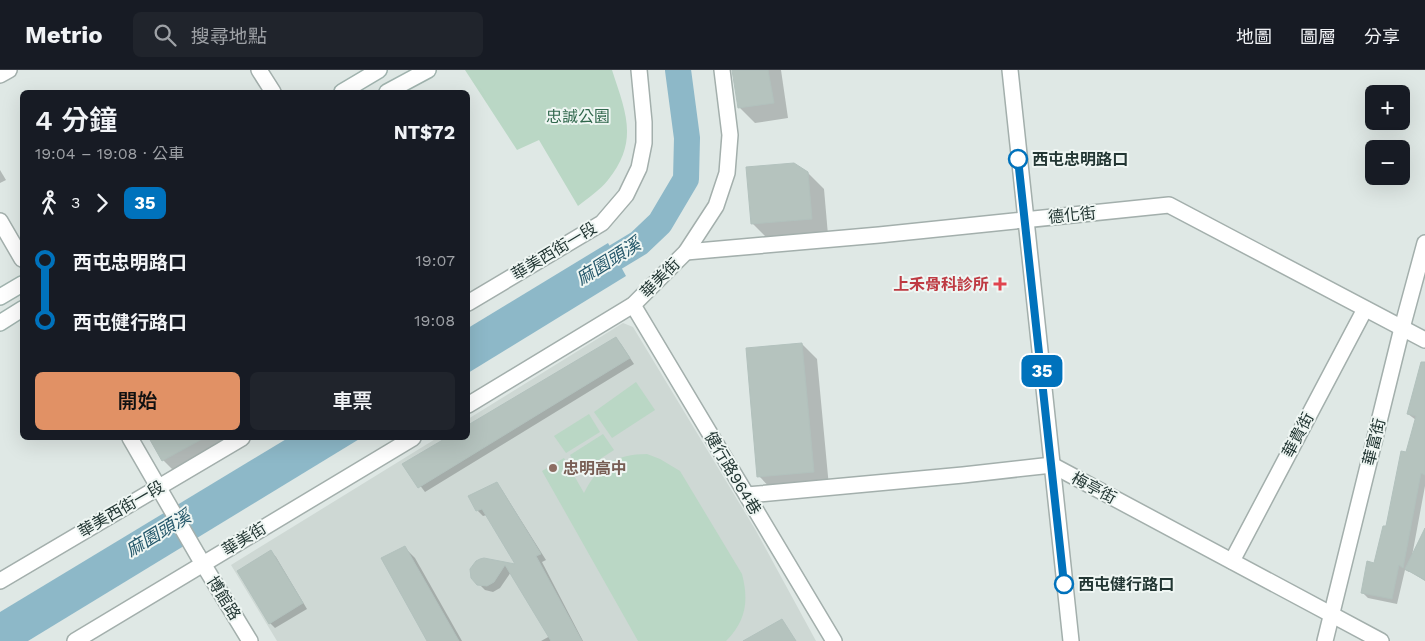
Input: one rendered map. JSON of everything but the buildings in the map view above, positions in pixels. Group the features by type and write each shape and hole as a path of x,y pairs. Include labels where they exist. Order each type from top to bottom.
{"street":[{"path":"0,75 9,70"},
{"path":"259,70 272,90"},
{"path":"345,90 379,70"},
{"path":"391,90 428,70"},
{"name":"華美西街一段","path":"470,302 602,223 626,195 639,168 644,143 644,122 638,70"},
{"name":"華美街","path":"470,404 633,305 686,252 716,206 727,172 730,135 722,70"},
{"path":"1010,70 1071,641"},
{"name":"德化街","path":"686,252 1168,205 1425,340"},
{"path":"0,221 20,256"},
{"name":"華富街","path":"1325,641 1402,328 1425,243"},
{"path":"0,297 20,285"},
{"name":"健行路964巷","path":"633,305 834,641"},
{"name":"華貴街","path":"1232,561 1365,309"},
{"path":"0,323 20,310"},
{"path":"131,440 160,491"},
{"name":"華美西街一段","path":"0,580 160,491 239,440"},
{"name":"華美街","path":"75,641 200,559 409,440"},
{"name":"梅亭街","path":"747,495 1052,465 1381,641"},
{"name":"博館路","path":"160,491 250,641"}],"shaded area":[{"name":"忠明高中","path":"623,323 633,327 755,529 816,641 277,641 231,565 434,440 470,440 470,418"}],"green space":[{"name":"忠誠公園","path":"465,70 612,70 622,100 627,126 627,139 618,166 598,191 578,206 539,140 517,150"},
{"path":"636,382 655,410 612,438 594,412"},
{"path":"589,414 600,432 566,453 554,436"},
{"path":"603,434 614,450 580,472 570,455"},
{"path":"647,454 660,459 680,471 742,574 745,593 744,610 738,626 726,641 638,641 542,471 564,458 584,493 595,475 609,463 626,456"}],"water":[{"path":"608,243 626,276 470,372 470,327"},
{"path":"285,440 358,440 28,641 0,641 0,612"}],"waterway":[{"name":"麻園頭溪","path":"586,275 639,243 660,223 686,179 687,138 678,70"}],"bus line":[{"name":"35","path":"1018,159 1064,584"}],"place":[{"name":"西屯忠明路口","path":"1018,159"},
{"name":"上禾骨科診所","path":"1000,284"},
{"name":"忠明高中","path":"553,468"},
{"name":"西屯健行路口","path":"1064,584"}]}
